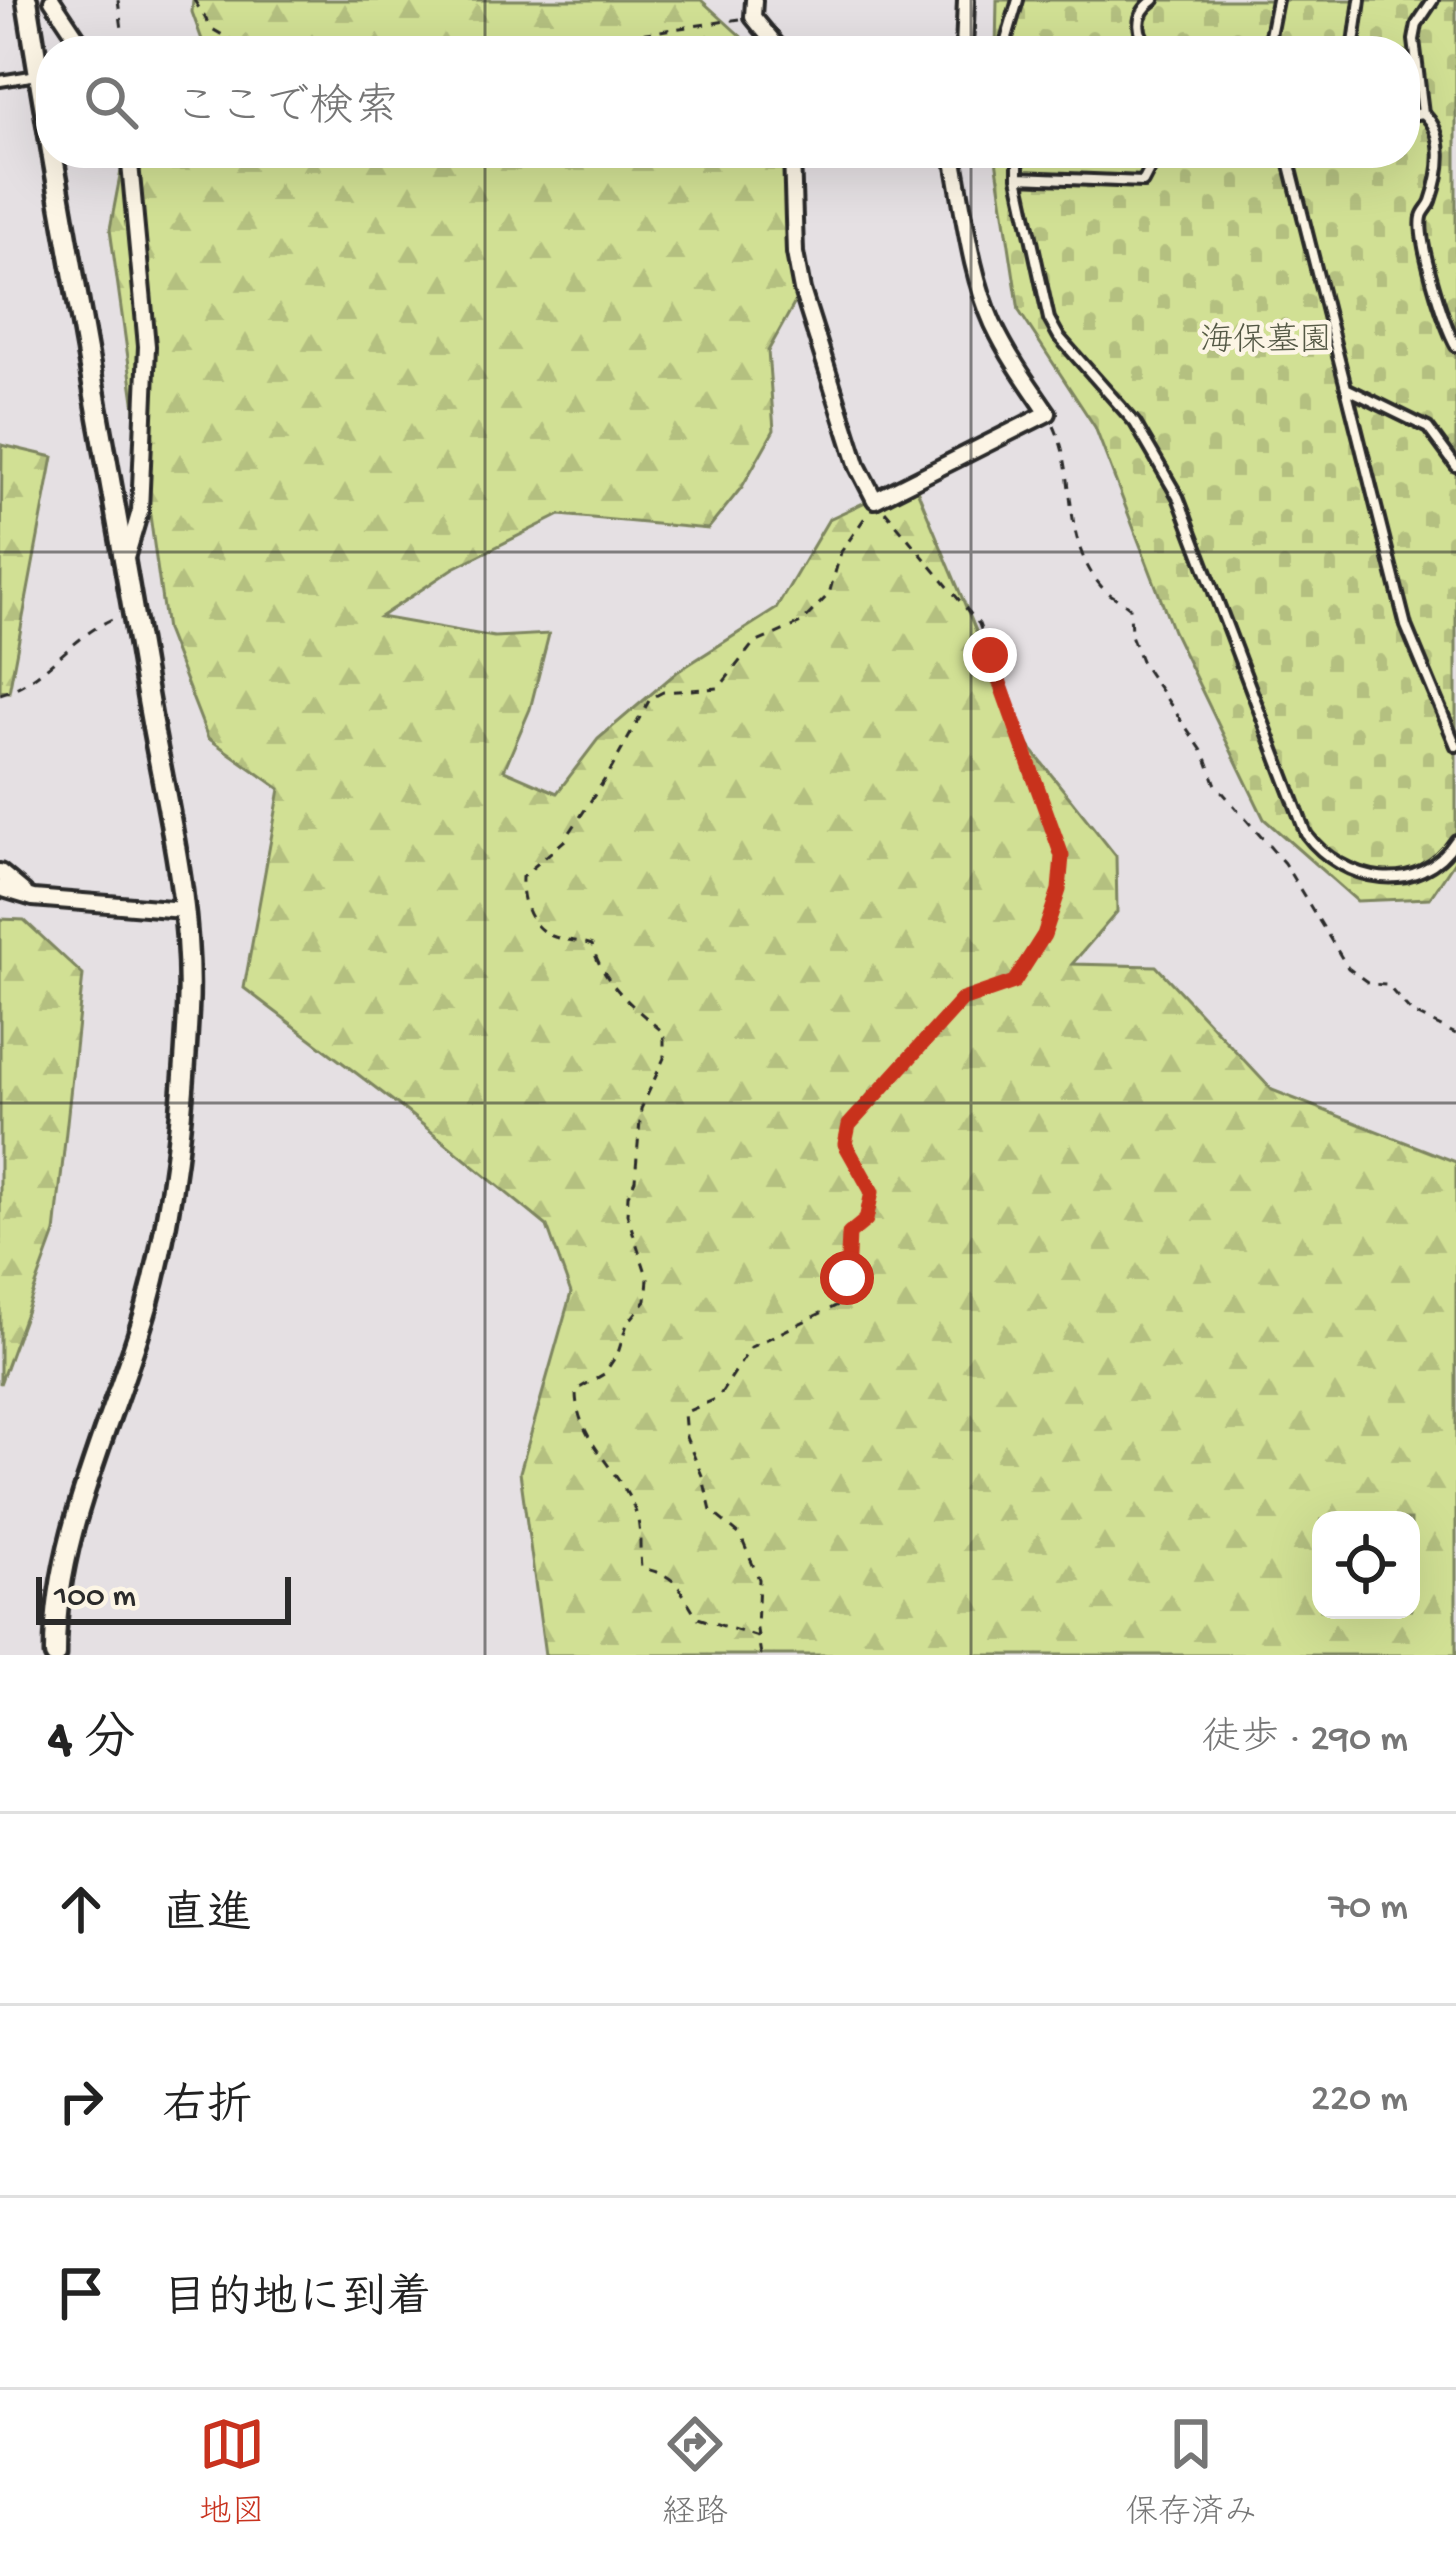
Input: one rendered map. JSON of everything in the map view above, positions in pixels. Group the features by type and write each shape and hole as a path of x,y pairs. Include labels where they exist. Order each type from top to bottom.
{"street":[{"path":"27,0 36,61"},
{"path":"52,0 76,36"},
{"path":"964,36 965,0"},
{"path":"753,8 771,36"},
{"path":"53,168 126,558 183,910 189,1004 172,1204 147,1307 67,1546 55,1616 56,1655"},
{"path":"126,558 140,511 147,346 130,168"},
{"path":"792,168 794,254 802,290 858,467 875,500 1048,413 1014,365 992,322 976,277 955,168"},
{"path":"0,872 33,898"},
{"path":"0,888 33,898 183,910"}],"lane":[{"path":"1007,36 1018,0"},
{"path":"1143,36 1138,21 1141,11 1154,0"},
{"path":"1271,36 1277,0"},
{"path":"1355,36 1360,0"},
{"path":"1415,36 1433,0"},
{"path":"1420,66 1423,112 1435,123 1441,138 1431,201 1421,217 1428,262 1456,346"},
{"path":"0,81 36,74"},
{"path":"1018,168 1048,319 1135,423 1178,497 1306,835 1321,855 1370,878 1433,865 1456,840"},
{"path":"1018,177 1143,182 1150,168"},
{"path":"1291,168 1406,626 1456,746"},
{"path":"1347,388 1428,428 1456,466"}],"path":[{"path":"118,0 123,36"},
{"path":"194,0 212,28 226,36"},
{"path":"611,36 753,8"},
{"path":"1048,413 1066,456 1076,543 1105,591 1130,608 1131,635 1142,663 1205,755 1216,785 1284,863 1348,968 1370,984 1387,985 1412,1013 1456,1034"},
{"path":"758,1637 698,1618 677,1581 666,1573 641,1568 638,1518 632,1503 587,1438 575,1412 576,1390 604,1374 618,1353 627,1324 646,1300 648,1279 627,1214 628,1195 635,1180 641,1109 664,1058 664,1033 626,1002 597,963 592,945 555,938 534,924 521,895 522,877 565,840 610,773 650,699 663,692 719,688 753,644 801,623 830,594 841,552 875,500 979,625 1062,856 1059,890 1044,935 1014,982 962,1000 849,1125 845,1144 872,1192 866,1220 849,1234 844,1302 751,1347 718,1398 684,1413 686,1438 710,1510 740,1535 759,1580 761,1655"},
{"path":"0,694 38,673 99,625 133,611"}],"green space":[{"path":"193,0 701,0 741,36 201,36"},
{"name":"海保墓園","path":"997,0 1456,0 1456,859 1430,898 1357,901 1264,819 1173,631 1095,427 1019,311 997,168 1420,168 1420,36 996,36"},
{"path":"122,168 785,168 798,297 768,351 774,430 742,487 708,529 560,515 454,568 380,617 494,637 549,634 530,709 504,770 557,793 598,739 677,672 776,609 829,519 913,480 1019,734 1116,856 1117,912 1072,964 1156,966 1272,1090 1456,1162 1456,1655 545,1655 520,1472 571,1293 547,1226 244,988 280,789 208,738 166,630 110,229"},
{"path":"2,445 53,457 9,692 0,691"},
{"path":"0,919 24,920 83,975 55,1233 0,1384"}],"route":[{"path":"847,1278 849,1234 866,1220 872,1192 845,1144 849,1125 962,1000 1014,982 1044,935 1059,890 1062,856 990,655"}]}
